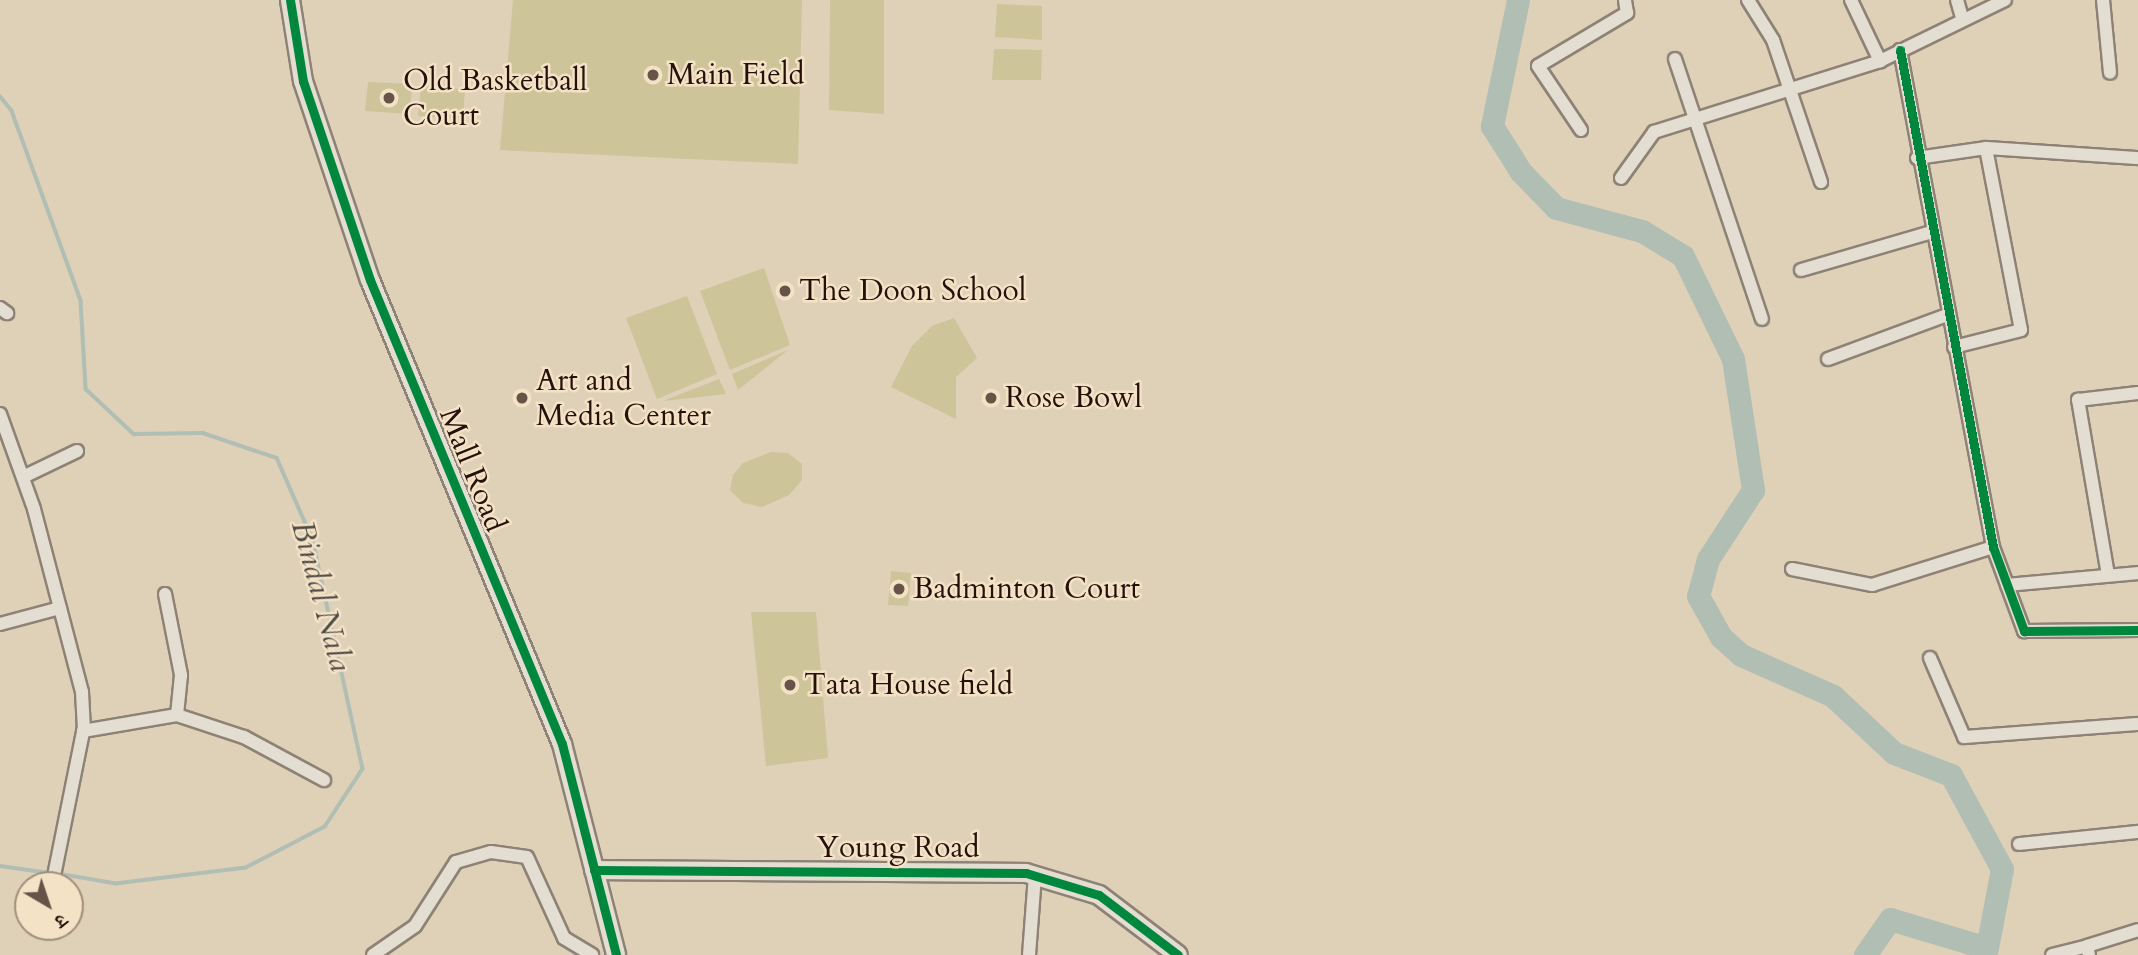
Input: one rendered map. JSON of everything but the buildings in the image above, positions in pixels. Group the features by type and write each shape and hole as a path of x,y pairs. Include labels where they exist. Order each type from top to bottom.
{"street":[{"name":"Mall Road","path":"290,0 303,81 334,178 429,429 562,744 616,955"},
{"path":"1581,130 1538,66 1627,13 1625,0"},
{"path":"1748,0 1773,40 1821,182"},
{"path":"1851,0 1880,61"},
{"path":"1957,0 1962,17"},
{"path":"1621,178 1650,134 1790,92 1880,61 1962,17 2005,0"},
{"path":"2103,0 2110,74"},
{"path":"1900,50 1917,158 1993,547 2007,586 2029,634 2138,630"},
{"path":"1675,59 1699,119 1762,319"},
{"path":"1917,158 1986,148 2138,158"},
{"path":"1954,347 2021,330 1986,148"},
{"path":"1801,270 1932,232"},
{"path":"1828,359 1947,315"},
{"path":"2108,575 2078,400 2138,393"},
{"path":"0,414 23,477 82,692 83,731 52,871"},
{"path":"23,477 77,451"},
{"path":"1792,569 1872,585 1993,547"},
{"path":"2007,586 2138,573"},
{"path":"165,594 181,675 177,715"},
{"path":"0,624 60,608"},
{"path":"1930,658 1964,737 2138,723"},
{"path":"83,731 177,715 244,737 324,780"},
{"path":"2019,844 2138,832"},
{"path":"373,955 415,926 456,862 491,852 527,857 564,938 592,955"},
{"name":"Young Road","path":"594,870 1035,875 1099,895 1178,955"},
{"path":"1029,955 1035,875"},
{"path":"2052,955 2088,951 2138,930"}],"shaded area":[{"name":"Main Field","path":"513,0 802,0 798,164 500,150"},
{"path":"830,0 884,0 884,114 829,110"},
{"path":"997,4 1042,6 1042,40 995,37"},
{"path":"994,49 1042,50 1041,80 992,80"},
{"name":"Old Basketball Court","path":"368,82 412,84 410,114 365,111"},
{"name":"Old Basketball Court","path":"421,86 465,89 463,119 418,116"},
{"path":"764,268 790,345 730,370 700,291"},
{"path":"687,296 717,374 657,399 626,318"},
{"path":"954,318 977,358 956,377 956,419 891,387 912,346 932,326"},
{"path":"788,350 738,390 732,374"},
{"path":"719,379 726,394 663,401"},
{"path":"771,452 788,453 802,464 802,480 789,495 762,507 743,503 730,490 733,475 743,463"},
{"name":"Badminton Court","path":"891,571 911,573 908,606 888,605"},
{"name":"Tata House field","path":"751,612 816,612 828,758 766,766"}],"waterway":[{"path":"1518,0 1492,126 1521,172 1556,208 1642,231 1683,256 1733,359 1753,490 1708,559 1698,596 1721,637 1741,655 1833,696 1894,753 1951,775 2002,869 1987,948 1890,919 1865,955"},
{"name":"Bindal Nala","path":"0,96 12,111 81,301 86,389 134,434 203,433 277,458 313,540 363,769 325,827 246,868 116,884 84,878"},
{"name":"Bindal Nala","path":"0,866 36,871"}],"cycle path":[{"path":"290,0 303,81 370,280 562,744 616,955"},
{"path":"1900,50 1993,547 2024,631 2138,630"},
{"path":"594,870 1026,873 1099,895 1178,955"}],"place":[{"name":"Main Field","path":"653,75"},
{"name":"Old Basketball Court","path":"389,98"},
{"name":"The Doon School","path":"785,291"},
{"name":"Art and Media Center","path":"522,398"},
{"name":"Rose Bowl","path":"991,398"},
{"name":"Badminton Court","path":"899,589"},
{"name":"Tata House field","path":"790,685"}]}
